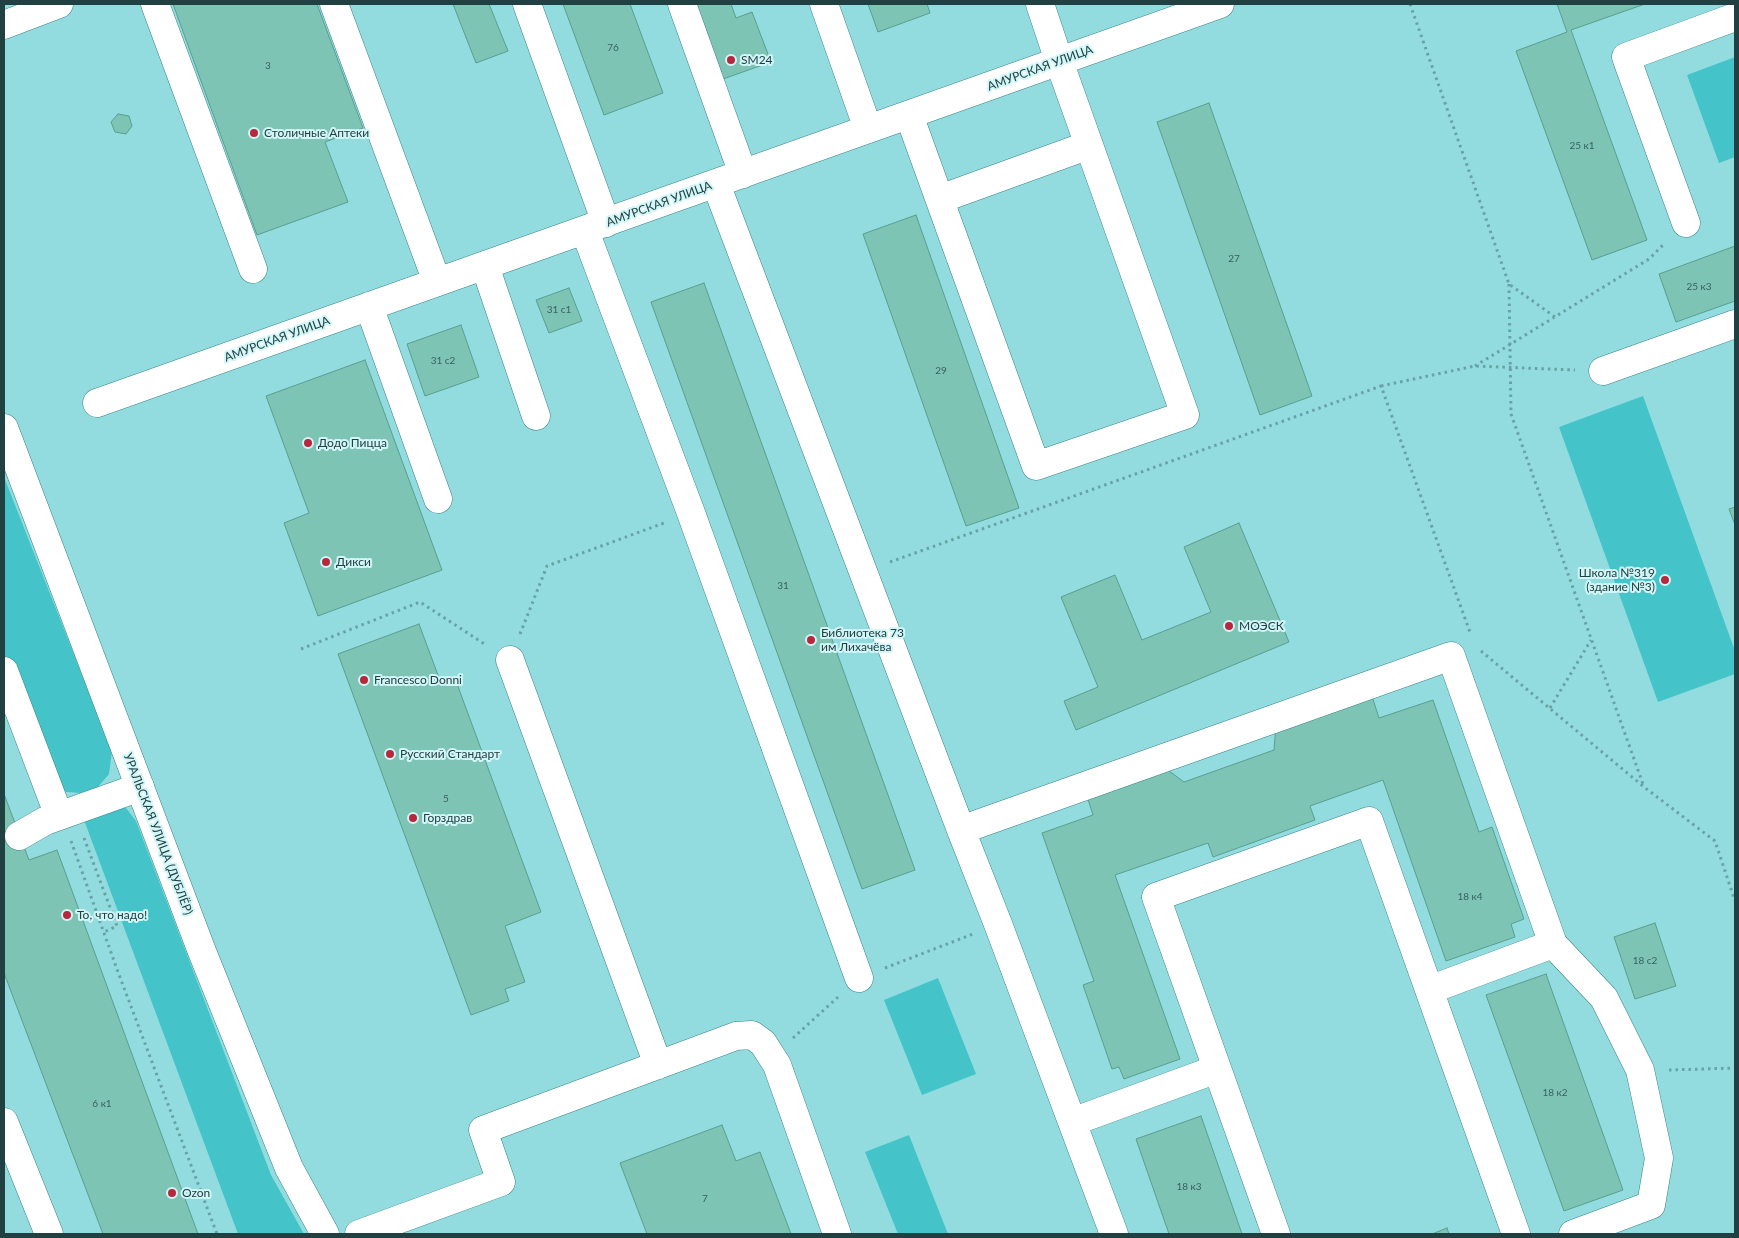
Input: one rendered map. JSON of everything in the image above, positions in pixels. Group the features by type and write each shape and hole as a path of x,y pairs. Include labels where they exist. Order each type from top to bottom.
{"street":[{"path":"4,25 59,4"},
{"path":"155,4 253,269"},
{"path":"334,4 437,282"},
{"path":"527,4 596,227 690,513 859,978"},
{"path":"682,4 743,174"},
{"path":"824,4 868,129"},
{"path":"909,114 1036,466 1185,415 1040,4"},
{"name":"АМУРСКАЯ УЛИЦА","path":"97,403 1220,4"},
{"path":"1686,223 1626,57 1735,17"},
{"path":"940,198 1089,144"},
{"path":"716,184 1114,1234"},
{"path":"484,266 536,416"},
{"path":"369,306 438,499"},
{"path":"1604,371 1735,324"},
{"name":"УРАЛЬСКАЯ УЛИЦА (ДУБЛЁР)","path":"4,428 202,949 289,1168 324,1234"},
{"path":"961,830 1463,651 1553,944 1604,998 1640,1070 1659,1158 1651,1205 1573,1234"},
{"path":"510,660 658,1065"},
{"path":"4,671 66,813"},
{"path":"19,836 44,821 140,787"},
{"path":"1276,1234 1156,897 1369,821 1516,1234"},
{"path":"1429,990 1553,944"},
{"path":"359,1234 403,1227 502,1182 483,1130 736,1036 752,1035 763,1043 777,1065 837,1234"},
{"path":"1072,1122 1217,1069"},
{"path":"4,1122 49,1234"}],"path":[{"path":"1410,4 1509,284 1511,414 1644,787"},
{"path":"1475,366 1649,259 1686,223"},
{"path":"1509,284 1555,317"},
{"path":"863,572 1380,386 1475,366 1604,371"},
{"path":"1380,386 1463,651 1550,708 1644,787 1715,841 1735,901"},
{"path":"301,649 420,602 510,660 546,566 690,513"},
{"path":"1550,708 1592,640"},
{"path":"66,813 118,926 104,932"},
{"path":"70,840 217,1234"},
{"path":"1640,1070 1735,1068"}],"shaded area":[{"path":"1735,57 1735,157 1719,163 1687,75"},
{"path":"1643,396 1735,651 1735,674 1658,702 1559,427"},
{"path":"4,477 112,751 109,774 97,788 80,793 55,791 4,655"},
{"path":"112,807 126,808 136,821 271,1175 304,1234 238,1234 84,820"},
{"path":"938,978 976,1074 922,1095 884,1000"},
{"path":"909,1135 948,1234 898,1234 865,1152"}],"building":[{"path":"173,4 317,4 363,128 325,142 348,202 257,235"},
{"path":"453,4 489,4 508,51 476,63"},
{"path":"563,4 630,4 663,93 604,115"},
{"path":"694,4 731,4 736,18 752,12 771,62 723,79"},
{"path":"868,4 927,4 930,13 878,32"},
{"path":"1557,4 1645,4 1571,30 1647,240 1592,260 1516,51 1567,32"},
{"path":"1209,103 1312,396 1260,415 1157,122"},
{"path":"118,114 129,116 132,126 126,134 115,132 111,122"},
{"path":"916,215 1019,508 966,526 863,234"},
{"path":"1735,246 1735,301 1676,322 1659,274"},
{"path":"704,283 915,870 862,889 651,302"},
{"path":"569,288 582,321 549,333 536,300"},
{"path":"461,325 479,377 425,396 407,344"},
{"path":"365,360 442,570 318,616 284,523 309,513 266,396"},
{"path":"1735,507 1735,525 1729,509"},
{"name":"МОЭСК","path":"1239,523 1289,642 1076,730 1064,701 1098,687 1061,597 1115,575 1142,640 1211,612 1184,547"},
{"path":"419,624 442,686 456,681 541,912 505,926 525,982 505,989 509,1001 471,1015 338,654"},
{"path":"1370,690 1379,718 1433,700 1479,832 1492,827 1524,919 1511,924 1515,937 1446,961 1383,780 1310,806 1315,820 1213,857 1208,843 1115,875 1180,1059 1124,1079 1119,1067 1112,1069 1083,985 1094,981 1042,833 1093,815 1085,790 1161,765 1184,782 1274,750 1276,725"},
{"path":"4,794 29,860 57,850 198,1234 103,1234 4,973"},
{"path":"1655,923 1676,986 1635,999 1614,937"},
{"path":"1546,974 1623,1190 1564,1211 1486,995"},
{"path":"1201,1116 1242,1234 1169,1234 1136,1139"},
{"path":"722,1125 736,1161 760,1152 791,1234 647,1234 620,1163"},
{"path":"1447,1228 1449,1234 1432,1234"}],"place":[{"name":"SM24","path":"731,60"},
{"name":"Столичные Аптеки","path":"254,133"},
{"name":"Додо Пицца","path":"308,443"},
{"name":"Дикси","path":"326,562"},
{"name":"Школа №319 (здание №3)","path":"1665,580"},
{"name":"МОЭСК","path":"1229,626"},
{"name":"Библиотека 73 им Лихачёва","path":"811,640"},
{"name":"Francesco Donni","path":"364,680"},
{"name":"Русский Стандарт","path":"390,754"},
{"name":"Горздрав","path":"413,818"},
{"name":"То, что надо!","path":"67,915"},
{"name":"Ozon","path":"172,1193"}]}
